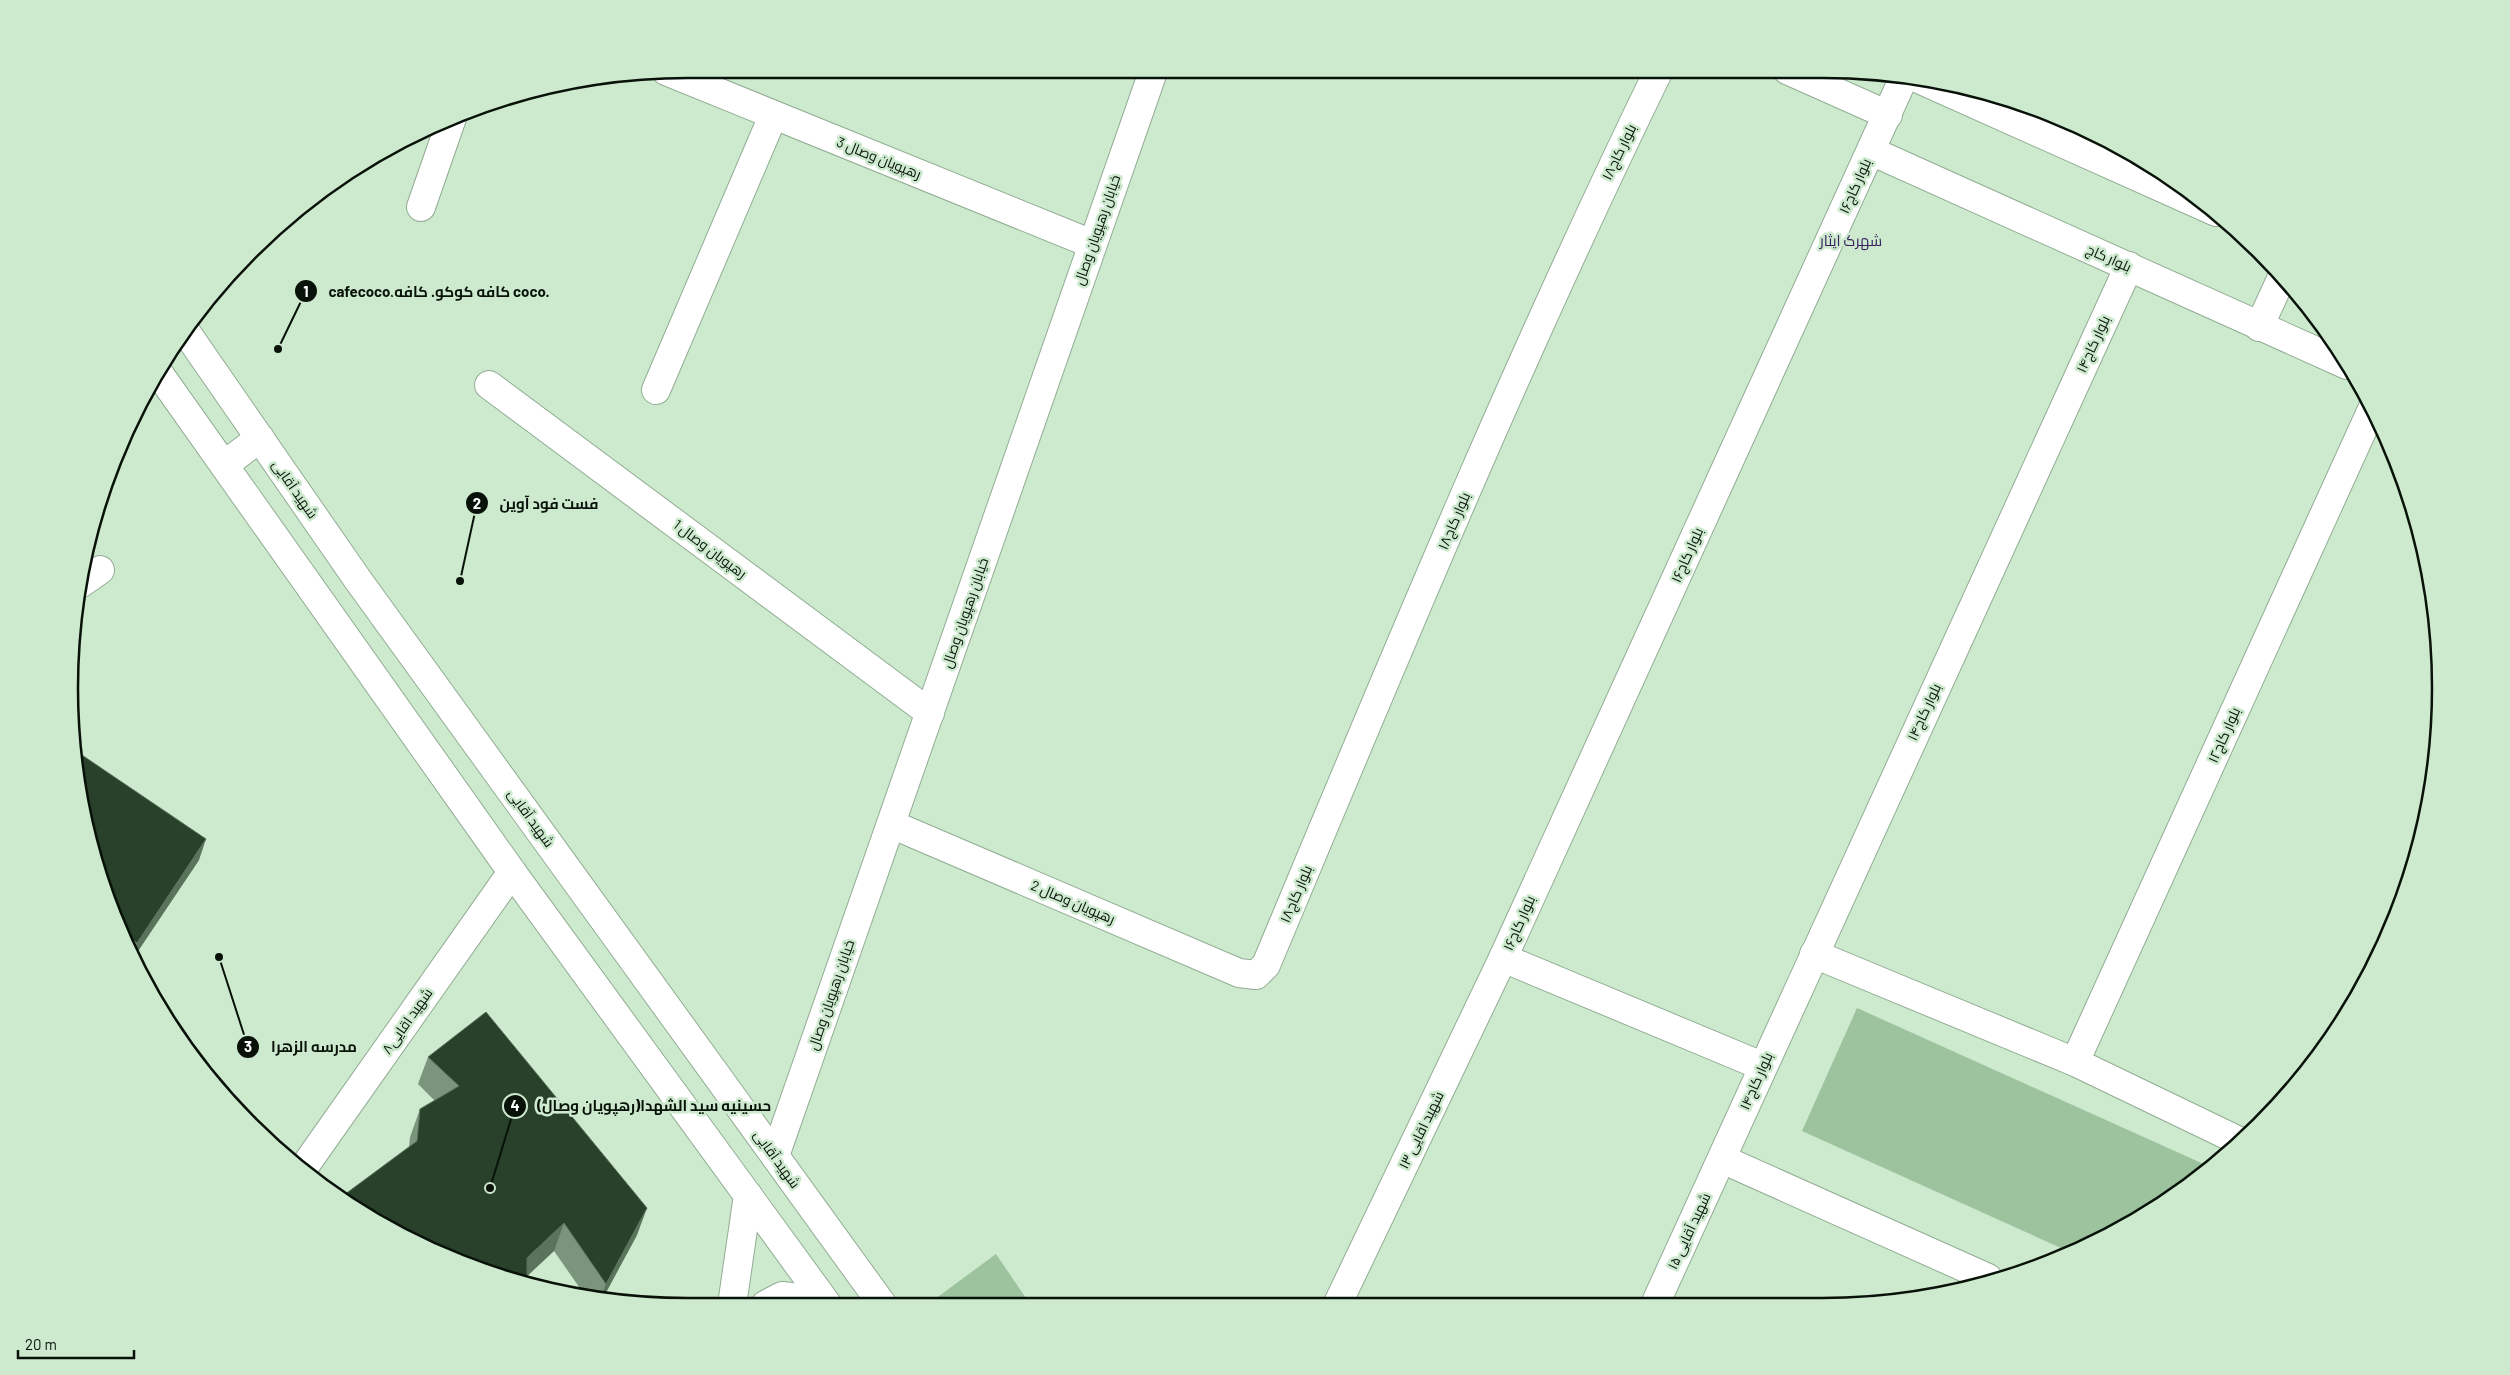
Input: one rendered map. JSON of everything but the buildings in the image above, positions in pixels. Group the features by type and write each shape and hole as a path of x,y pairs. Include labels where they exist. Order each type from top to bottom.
{"street":[{"name":"3 رهپویان وصال","path":"683,78 1092,244"},
{"name":"خیابان رهپویان وصال","path":"775,1156 1151,78"},
{"name":"بلوار کاج۱۸","path":"1256,975 1266,965 1373,709 1579,236 1655,78"},
{"path":"1805,78 1888,115"},
{"name":"بلوار کاج۱۶","path":"1503,958 1901,83"},
{"path":"1943,89 2165,183"},
{"path":"656,390 773,116"},
{"path":"421,207 449,126"},
{"name":"بلوار کاج","path":"1871,151 2337,361"},
{"name":"بلوار کاج۱۴","path":"1722,1159 1762,1066 2129,266"},
{"path":"2259,327 2279,283"},
{"name":"شهید آقایی","path":"189,337 370,596 878,1298"},
{"path":"162,377 512,872 821,1298"},
{"name":"1 رهپویان وصال","path":"490,385 930,713"},
{"name":"بلوار کاج۱۲","path":"2075,1062 2369,416"},
{"path":"224,465 260,438"},
{"name":"2 رهپویان وصال","path":"891,824 1239,972 1256,975"},
{"name":"شهید اقایی۸","path":"307,1163 512,872"},
{"path":"1814,954 2075,1062 2233,1138"},
{"path":"1503,958 1762,1066"},
{"name":"شهید اقایی ۱۳","path":"1340,1298 1503,958"},
{"path":"1722,1159 1983,1276"},
{"name":"شهید آقایی ۱۵","path":"1658,1298 1722,1159"},
{"path":"733,1298 748,1195"},
{"path":"778,1298 782,1296 794,1298"}],"green space":[{"path":"1857,1008 2203,1164 2161,1195 2128,1216 2062,1248 1802,1131"},
{"path":"996,1254 1026,1298 936,1298"}],"place":[{"name":"cafecoco.کافه کوکو. کافه coco.","path":"278,349"},
{"name":"فست فود آوین","path":"460,581"},
{"name":"مدرسه الزهرا","path":"219,957"},
{"name":"حسینیه سید الشهدا(رهپویان وصال)","path":"490,1188"}],"district":[{"name":"شهرک ایثار","path":"1851,241"}]}
